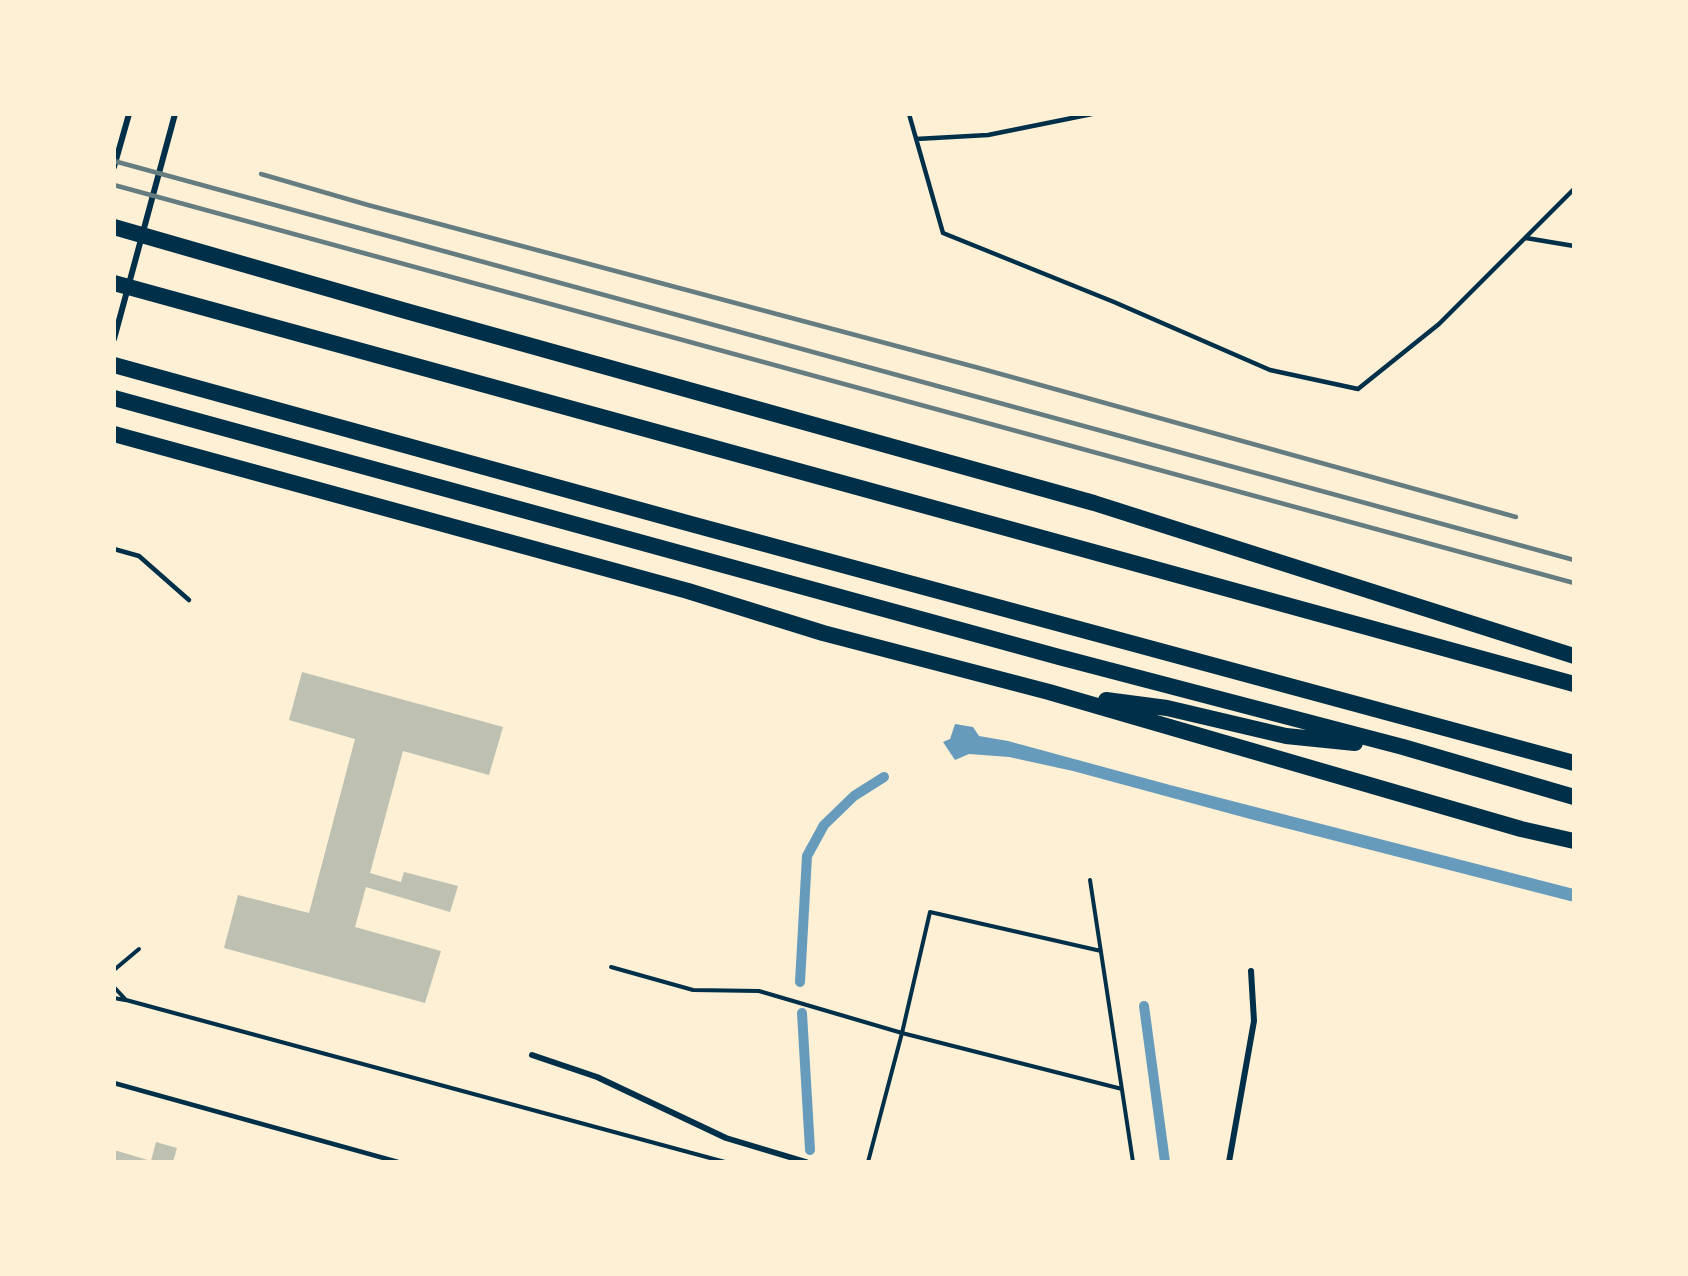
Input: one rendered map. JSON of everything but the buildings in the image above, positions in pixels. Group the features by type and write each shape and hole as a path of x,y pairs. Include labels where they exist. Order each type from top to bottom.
{"highway":[{"path":"114,227 1094,503 1574,656"},
{"path":"114,283 1574,684"},
{"path":"114,365 1574,762"},
{"path":"114,398 1059,657 1403,747 1574,797"},
{"path":"117,435 688,591 823,633 1049,692 1521,829 1574,842"},
{"path":"1049,692 1167,708 1287,736 1403,747"}],"street":[{"path":"114,167 129,114"},
{"path":"114,339 175,114"},
{"path":"1228,1162 1254,1021 1251,971"},
{"path":"531,1055 597,1077 726,1138 806,1162"}],"lane":[{"path":"909,114 943,233 1114,302 1270,370 1358,388 1439,324 1574,189"},
{"path":"916,139 988,135 1092,114"},
{"path":"1526,238 1574,246"},
{"path":"114,549 139,556 189,600"},
{"path":"114,1083 398,1162"}],"path":[{"path":"1090,880 1133,1162"},
{"path":"868,1162 902,1033 930,912 1101,951"},
{"path":"114,970 139,949"},
{"path":"611,967 693,990 759,991 902,1033 1122,1089"},
{"path":"114,987 126,1000"},
{"path":"114,998 725,1162"}],"water":[{"path":"955,724 973,727 979,736 1008,741 1574,889 1574,902 1073,771 1009,757 969,754 955,760 943,742 950,739"}],"waterway":[{"path":"800,982 807,856 824,825 854,796 884,777"},
{"path":"1144,1006 1165,1162"},
{"path":"802,1013 810,1150"}],"railway":[{"path":"114,161 1574,560"},
{"path":"261,174 368,205 979,368 1516,517"},
{"path":"114,185 1574,583"}]}
